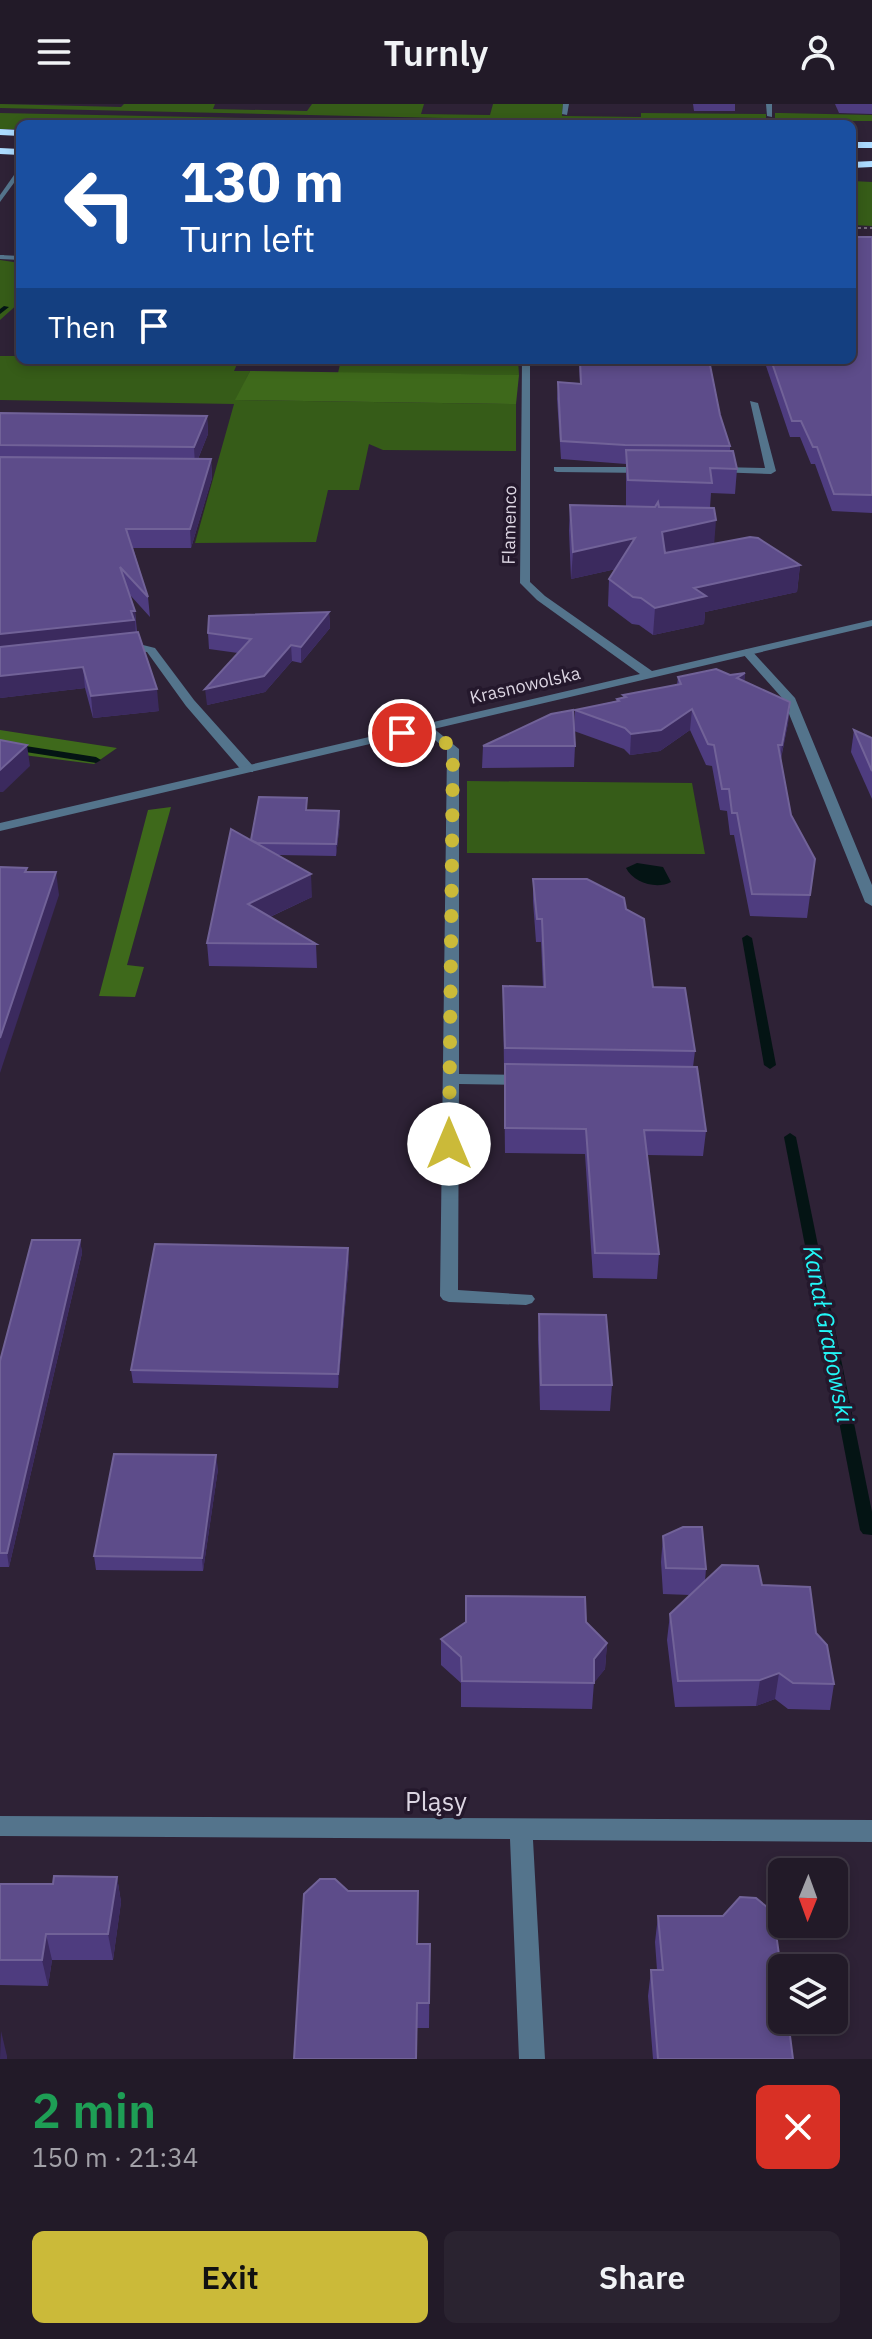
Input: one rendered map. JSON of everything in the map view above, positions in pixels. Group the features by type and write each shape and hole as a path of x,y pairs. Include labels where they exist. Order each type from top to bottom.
{"street":[{"path":"565,114 566,104"},
{"path":"769,104 770,116"},
{"path":"0,200 16,179"},
{"name":"Flamenco","path":"526,364 525,583 541,598 650,675"},
{"path":"710,470 771,471 753,403"},
{"path":"557,469 664,470"},
{"name":"Krasnowolska","path":"0,827 872,623"},
{"path":"108,650 139,647 151,650 190,703 248,769"},
{"path":"747,652 789,698 872,902"},
{"path":"427,727 453,749 449,1296 526,1299"},
{"path":"449,1079 549,1081"},
{"name":"Pląsy","path":"0,1826 872,1831"},
{"path":"521,1830 532,2059"}],"green space":[{"path":"0,104 121,107 124,104 215,104 213,109 307,111 312,104 424,104 421,114 490,115 493,104 563,104 562,116 766,114 766,118 775,118 775,113 781,113 872,115 872,121 532,120 0,108"},
{"path":"0,113 346,120 16,120 16,129 0,129"},
{"path":"856,181 872,182 872,226 856,225"},
{"path":"0,260 16,262 16,306 0,320"},
{"path":"0,356 16,356 16,364 237,364 234,371 250,371 236,400 516,404 516,451 383,450 369,444 359,490 328,490 316,542 195,543 234,404 0,400"},
{"path":"340,364 518,364 519,375 338,373"},
{"path":"250,371 519,375 516,404 235,400"},
{"path":"0,730 117,748 94,764 0,752"},
{"path":"467,781 692,783 705,854 467,853"},
{"path":"171,807 127,965 144,967 135,997 99,996 148,810"}],"shaded area":[{"path":"637,863 663,867 671,882 652,885 639,881 626,868"}],"building":[{"path":"856,237 872,237 872,495 834,494 817,447 813,447 801,421 792,421 772,364 856,364"},
{"path":"580,364 710,364 730,446 561,441 558,382 581,384"},
{"path":"0,413 207,416 194,447 0,445"},
{"path":"626,450 733,451 737,469 710,468 712,483 628,480"},
{"path":"0,457 211,459 190,529 126,529 148,597 120,567 135,611 131,611 134,620 0,634"},
{"path":"658,502 659,507 714,508 716,520 662,532 665,553 750,537 758,538 800,565 694,588 706,596 655,608 641,598 633,597 609,579 635,538 573,552 570,505 655,507"},
{"path":"329,612 301,647 291,645 264,676 205,689 251,639 208,633 209,616"},
{"path":"138,632 157,689 91,696 83,667 0,676 0,647"},
{"path":"716,669 730,675 745,673 737,678 790,702 782,745 778,745 791,815 815,859 810,895 752,894 737,813 732,813 729,789 722,789 714,745 708,744 692,709 661,730 631,734 625,728 575,710 619,701 617,699 626,697 623,695 681,684 678,677"},
{"path":"573,710 575,746 483,746 551,714"},
{"path":"854,730 872,738 872,771"},
{"path":"0,740 27,745 0,770"},
{"path":"259,797 307,798 306,810 339,811 336,844 257,843 251,840"},
{"path":"231,829 311,874 248,904 316,944 207,943"},
{"path":"0,867 27,868 25,872 56,872 0,1038"},
{"path":"533,879 587,879 624,898 626,909 644,919 653,987 685,988 695,1051 505,1048 503,986 545,987 542,919 537,919"},
{"path":"505,1064 697,1067 706,1131 644,1130 659,1254 595,1253 586,1129 505,1128"},
{"path":"32,1240 80,1240 7,1553 0,1553 0,1361"},
{"path":"155,1244 348,1248 338,1374 131,1370"},
{"path":"539,1314 606,1315 612,1385 541,1385"},
{"path":"114,1454 216,1455 202,1558 94,1556"},
{"path":"683,1527 702,1527 706,1569 666,1568 663,1536"},
{"path":"722,1565 758,1566 762,1585 810,1587 816,1633 827,1645 834,1684 793,1683 779,1673 760,1680 678,1681 670,1614"},
{"path":"466,1596 585,1597 586,1622 607,1643 594,1659 594,1683 462,1681 461,1657 441,1639 466,1622"},
{"path":"54,1876 117,1877 108,1934 46,1934 42,1960 0,1960 0,1884 53,1884"},
{"path":"320,1879 335,1879 348,1891 418,1891 417,1944 430,1944 429,2003 417,2003 416,2059 294,2059 304,1894"},
{"path":"740,1897 756,1898 768,1908 768,1938 777,1938 779,1954 768,1954 768,2034 790,2034 793,2059 658,2059 651,1970 663,1970 658,1916 723,1916"}],"waterway":[{"path":"0,312 6,307"},
{"name":"Kanał Grabowski","path":"0,745 96,760"},
{"name":"Kanał Grabowski","path":"747,938 770,1065"},
{"name":"Kanał Grabowski","path":"790,1137 868,1530"}],"route":[{"path":"402,733 427,727 453,749 449,1144"}]}
